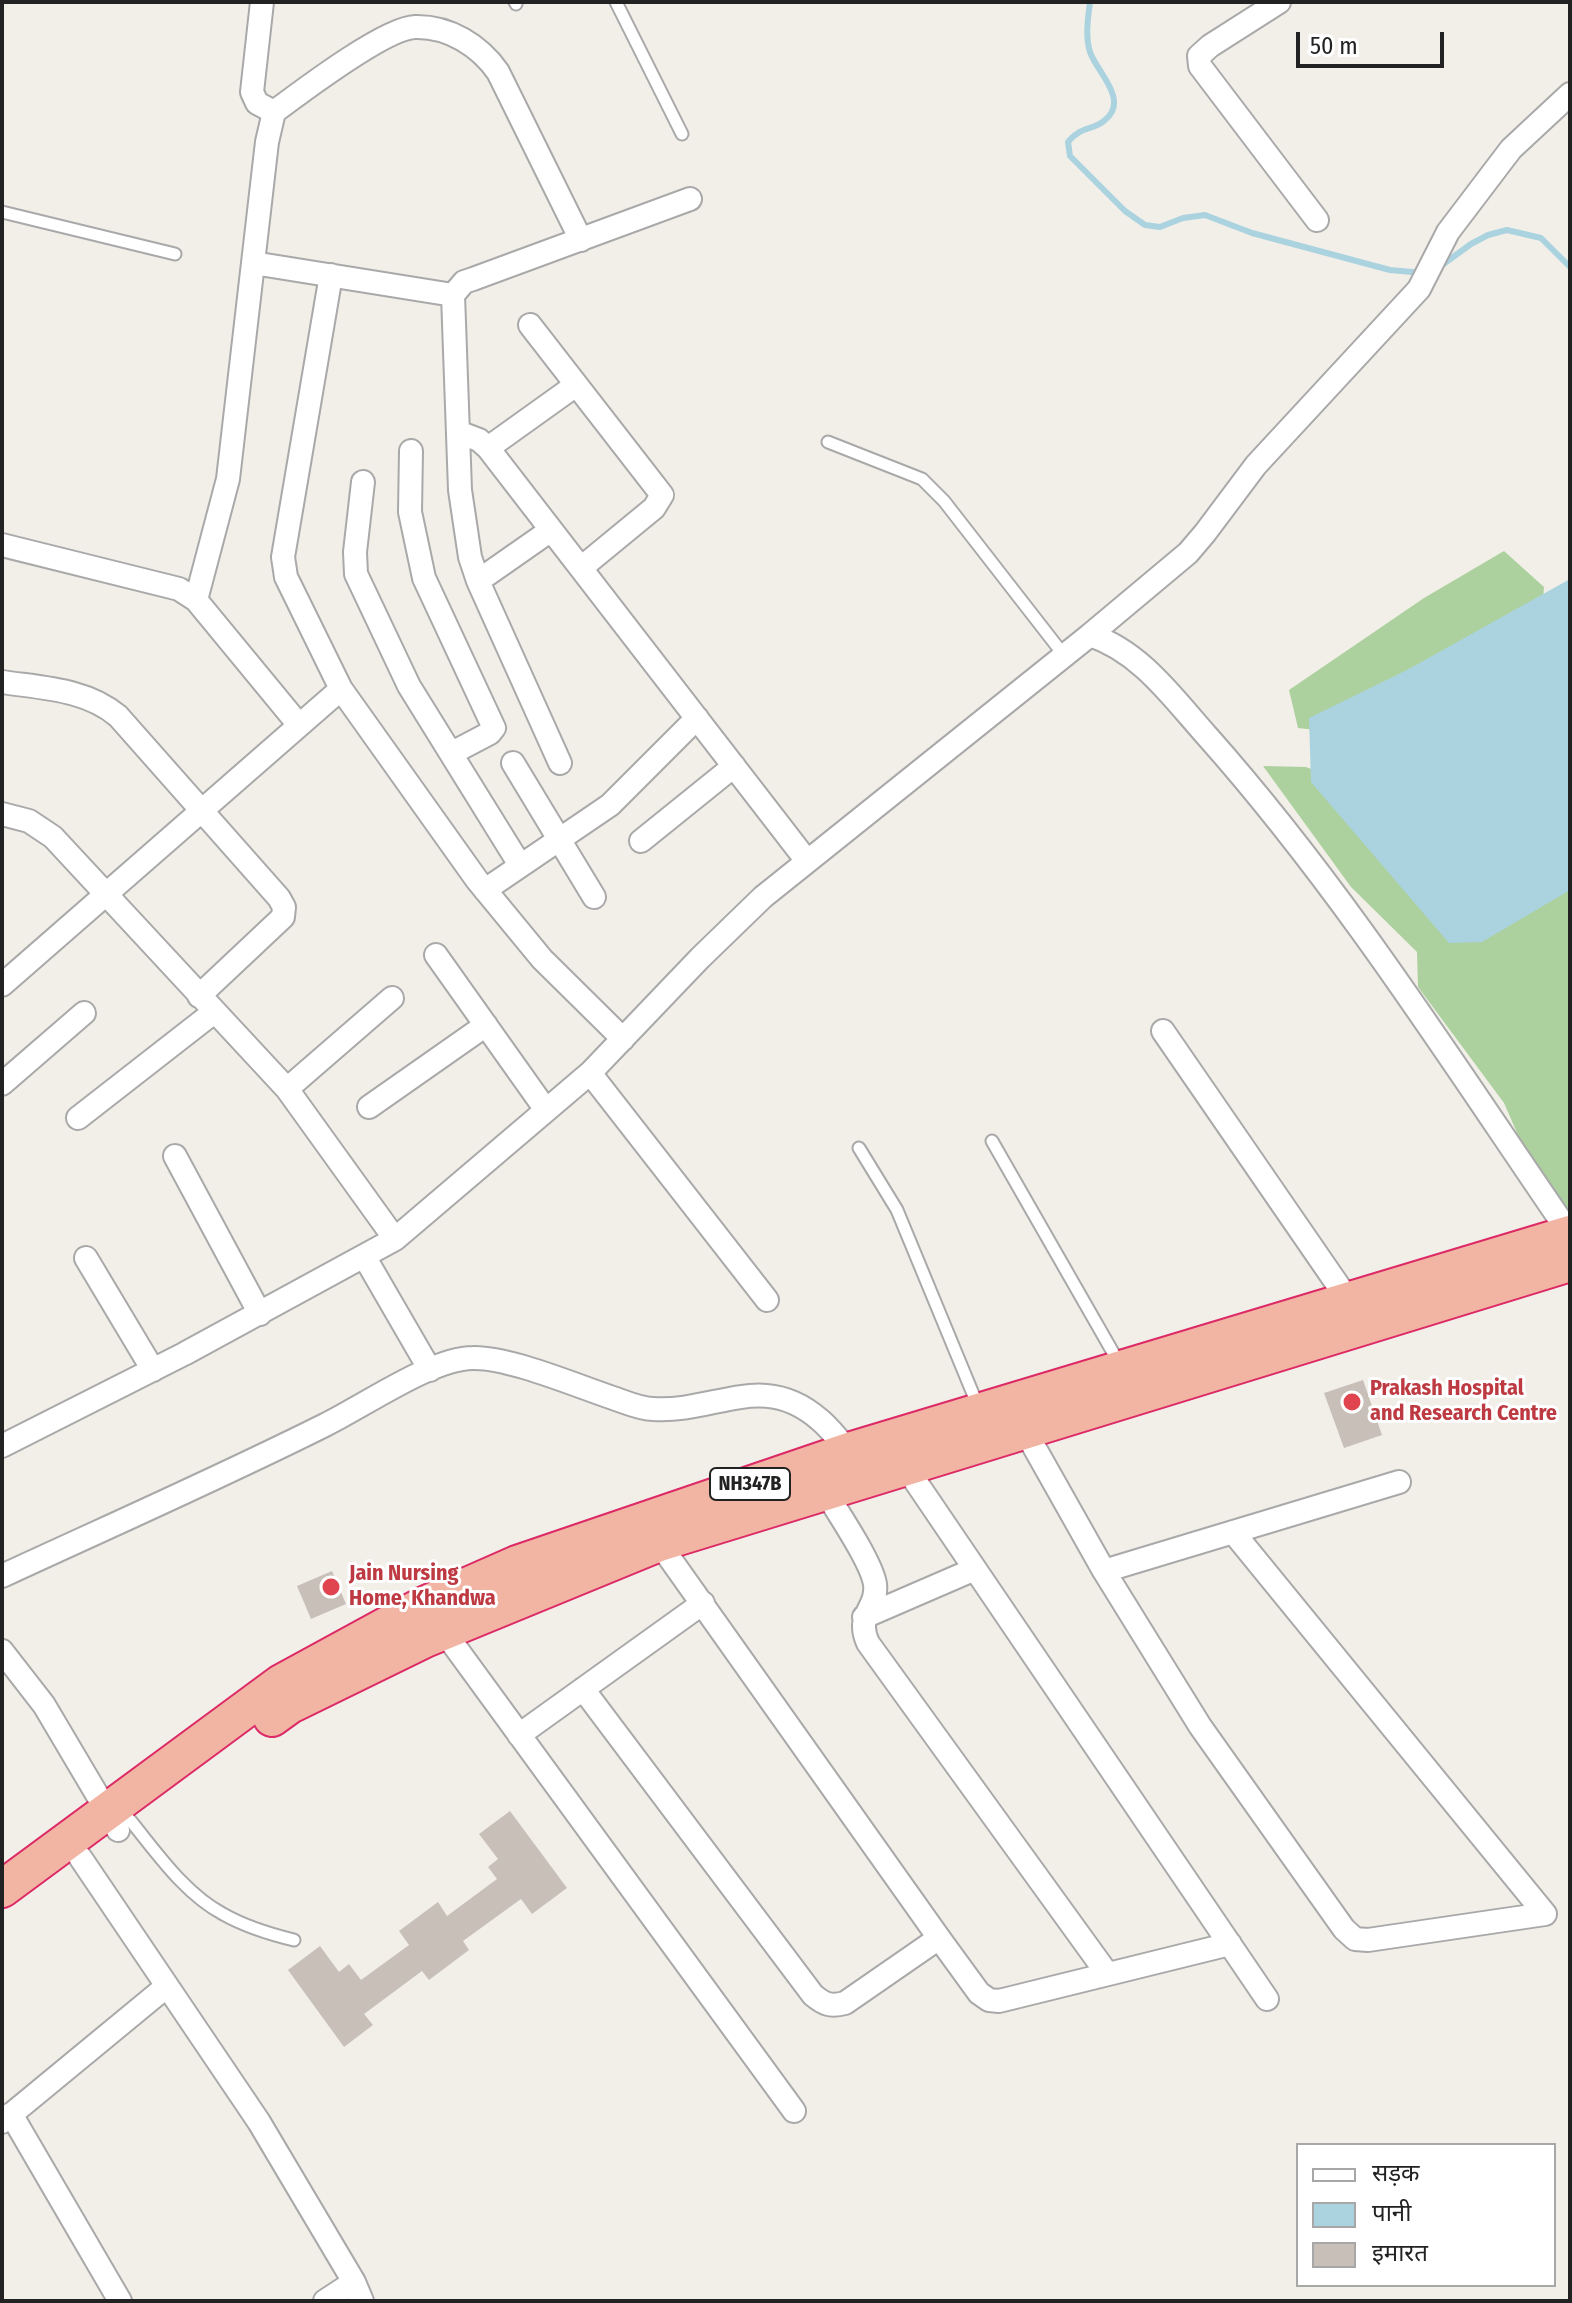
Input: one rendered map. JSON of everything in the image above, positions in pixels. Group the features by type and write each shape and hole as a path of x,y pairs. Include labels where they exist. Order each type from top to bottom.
{"highway":[{"name":"NH347B","path":"651,1532 825,1491 896,1453 999,1426 1349,1301 1570,1234"},
{"name":"NH347B","path":"999,1426 1129,1382 1570,1263"},
{"name":"NH347B","path":"2,1889 118,1820 290,1705 306,1683 434,1618 849,1451 896,1453"},
{"name":"NH347B","path":"2,1916 80,1857 118,1820"}],"street":[{"path":"262,2 252,92 257,103 274,112"},
{"path":"1279,2 1210,46 1199,56 1200,66 1317,220"},
{"path":"196,600 228,479 269,125 274,112 391,35 414,27 465,40 485,54 498,72 581,240"},
{"path":"2,1446 260,1314 395,1239 590,1073 763,897 1188,553 1256,465 1419,289 1448,232 1511,149 1570,94"},
{"path":"560,763 470,557 464,523 458,432 453,295 473,279 690,199"},
{"path":"253,263 453,295"},
{"path":"331,275 284,569 341,689 485,890 542,959 623,1039"},
{"path":"530,325 662,495 654,508 581,568"},
{"path":"488,448 576,385"},
{"path":"458,432 479,440 488,448 807,861"},
{"path":"411,451 410,512 424,578 494,728 452,753"},
{"path":"363,482 355,552 356,574 409,686 520,865"},
{"path":"478,581 551,530"},
{"path":"2,545 179,589 196,600 299,725"},
{"path":"1090,635 1107,641 1135,659 1256,791 1389,970 1570,1234"},
{"path":"2,682 74,693 101,701 202,810 284,907 283,917 207,1004 78,1118"},
{"path":"2,985 341,689"},
{"path":"485,890 610,805 697,718"},
{"path":"513,763 594,897"},
{"path":"641,841 734,766"},
{"path":"2,814 29,821 53,837 287,1089 395,1239"},
{"path":"436,955 546,1110"},
{"path":"287,1089 392,998"},
{"path":"2,1084 84,1013"},
{"path":"369,1107 486,1025"},
{"path":"1163,1031 1349,1301"},
{"path":"590,1073 767,1300"},
{"path":"175,1156 260,1314"},
{"path":"364,1256 430,1370"},
{"path":"86,1258 153,1370"},
{"path":"2,1576 326,1425 430,1370 474,1357 504,1362 648,1409 678,1410 738,1397 778,1395 821,1420 849,1451"},
{"path":"999,1426 1104,1571 1200,1726 1344,1929 1355,1939 1368,1940 1545,1914 1233,1532"},
{"path":"896,1453 1267,1999"},
{"path":"1104,1571 1399,1482"},
{"path":"825,1491 870,1569 875,1585 874,1599 864,1617 862,1629 868,1643 1106,1972"},
{"path":"651,1532 979,1993 989,2000 999,2001 1106,1972 1230,1944"},
{"path":"864,1617 975,1569"},
{"path":"519,1735 703,1603"},
{"path":"434,1618 794,2111"},
{"path":"2,1651 44,1705 118,1820"},
{"path":"583,1689 813,1995 824,2004 834,2006 845,2003 939,1938"},
{"path":"80,1857 259,2122 358,2292 325,2301"},
{"path":"120,2301 7,2118 167,1986"}],"lane":[{"path":"616,2 682,134"},
{"path":"2,212 175,254"},
{"path":"828,442 922,479 944,501 1063,654"},
{"path":"992,1141 1129,1382"},
{"path":"859,1148 897,1210 999,1426"},
{"path":"118,1820 220,1913 255,1930 294,1940"}],"green space":[{"path":"1504,551 1544,587 1542,614 1350,734 1298,728 1289,690 1424,598"},
{"path":"1263,766 1306,767 1570,867 1570,1212 1547,1188 1504,1103 1418,987 1417,952 1351,887"}],"water":[{"path":"1570,579 1570,890 1482,942 1449,943 1311,782 1309,718 1407,670"}],"building":[{"path":"1363,1380 1382,1435 1344,1448 1324,1393"},
{"path":"332,1571 346,1604 311,1619 297,1586"},
{"path":"510,1811 567,1888 532,1914 521,1899 463,1941 469,1950 429,1980 422,1971 364,2014 373,2025 344,2047 288,1970 320,1946 339,1972 349,1964 361,1980 409,1945 399,1931 438,1902 447,1916 497,1879 488,1867 498,1859 479,1834"}],"waterway":[{"path":"1090,2 1088,46 1109,86 1114,104 1105,120 1078,133 1068,142 1070,156 1125,211 1145,225 1160,227 1183,218 1205,215 1252,233 1390,270 1423,273"},
{"path":"1438,268 1471,244 1507,230 1541,238 1570,267"}],"place":[{"name":"Prakash Hospital and Research Centre","path":"1352,1402"},
{"name":"Jain Nursing Home, Khandwa","path":"331,1587"}]}
